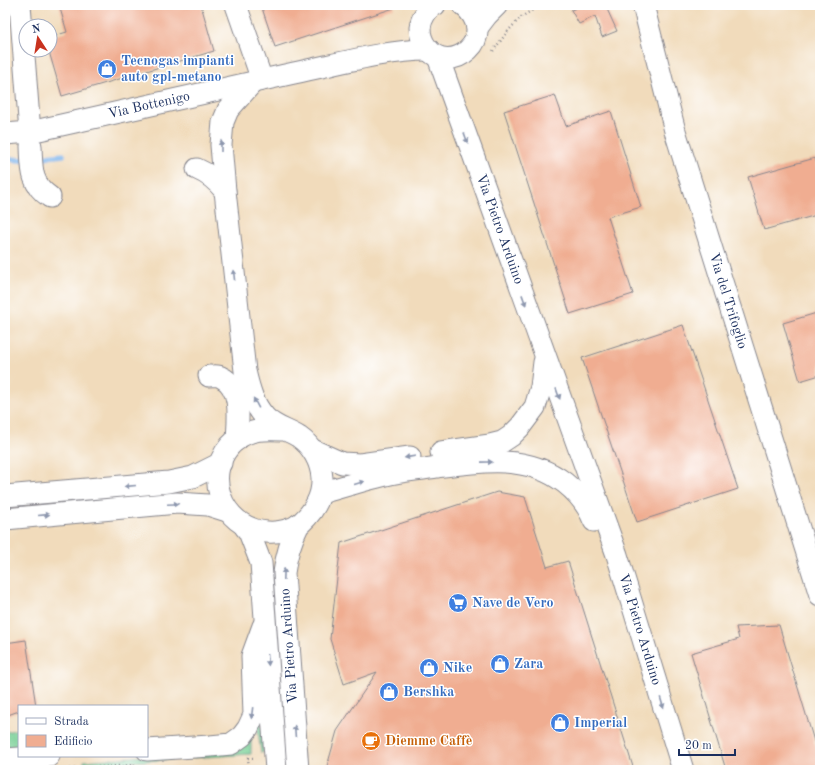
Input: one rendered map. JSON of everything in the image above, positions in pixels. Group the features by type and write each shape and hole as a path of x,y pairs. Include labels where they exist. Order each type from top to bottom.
{"street":[{"path":"20,5 32,167 35,182 44,193 50,197"},
{"path":"236,5 258,81 228,110 223,122 221,145 246,376 255,404 266,418 282,430 299,438 312,450 319,463 322,478 321,493 309,516 299,524 286,530 272,533 259,532 246,527 235,520 227,511 219,490 218,479 221,463 228,450 237,440 251,432 267,429 282,430"},
{"name":"Via Bottenigo","path":"387,54 411,37 420,26 423,18 432,5"},
{"path":"463,5 475,19 477,28"},
{"path":"477,28 496,5"},
{"name":"Via del Trifoglio","path":"643,5 675,131 820,595"},
{"name":"Via Pietro Arduino","path":"420,26 420,34 423,43 433,53 453,101 617,555 683,770"},
{"name":"Via Pietro Arduino","path":"453,101 460,60 474,43 477,35 477,28"},
{"name":"Via Bottenigo","path":"5,134 31,139 258,81 387,54 417,50 433,53 446,58 455,58 464,54"},
{"path":"197,169 208,174 218,182 225,192"},
{"name":"Via Pietro Arduino","path":"312,450 342,463 360,464 502,442 520,428 536,407 541,387 545,357"},
{"path":"209,376 220,376 230,383 236,395 238,410 237,440"},
{"name":"Via Pietro Arduino","path":"490,445 514,448 542,459 570,473 593,489"},
{"path":"321,493 387,475 468,463 488,461 517,463 533,466 556,476 577,493 590,511 601,536 617,555"},
{"path":"5,496 169,482 192,477 221,463"},
{"path":"5,519 177,503 208,505 227,511"},
{"name":"Via Pietro Arduino","path":"298,770 284,573 290,545 299,524"},
{"name":"Via Pietro Arduino","path":"246,527 261,563 276,770"},
{"path":"148,750 231,744 242,736 248,728 254,715 252,656 265,620"},
{"path":"5,760 38,757"}],"path":[{"path":"490,56 508,31 521,17 541,5"},
{"path":"249,770 248,758 258,758"}],"green space":[{"path":"260,707 264,752 261,753 257,724"},
{"path":"18,729 18,747 5,748 5,732"},
{"path":"251,737 251,754 84,765 84,761 223,750"}],"building":[{"path":"59,5 201,5 214,51 62,96 51,58 58,58 58,35 67,32"},
{"path":"261,5 393,5 394,8 275,47"},
{"path":"584,5 616,5 607,9 617,31 602,37 595,16 579,24 571,10"},
{"path":"555,95 566,126 611,111 641,207 608,217 633,294 570,314 504,111"},
{"path":"815,158 820,175 820,214 764,230 748,177"},
{"path":"820,312 820,375 800,381 783,323"},
{"path":"683,325 738,489 637,522 582,358"},
{"name":"Nave de Vero","path":"497,492 525,497 547,567 568,561 634,770 326,770 337,731 377,672 344,684 330,639 341,543"},
{"path":"779,625 820,761 820,770 726,770 691,653 739,639 736,627"},
{"path":"26,640 36,705 18,705 18,711 5,716 5,643"}],"waterway":[{"path":"5,158 19,160 63,155"}],"place":[{"name":"Tecnogas impianti auto gpl-metano","path":"107,69"},
{"name":"Nave de Vero","path":"458,603"},
{"name":"Zara","path":"500,664"},
{"name":"Nike","path":"429,668"},
{"name":"Bershka","path":"389,692"},
{"name":"Imperial","path":"560,723"},
{"name":"Diemme Caffè","path":"371,741"}]}
